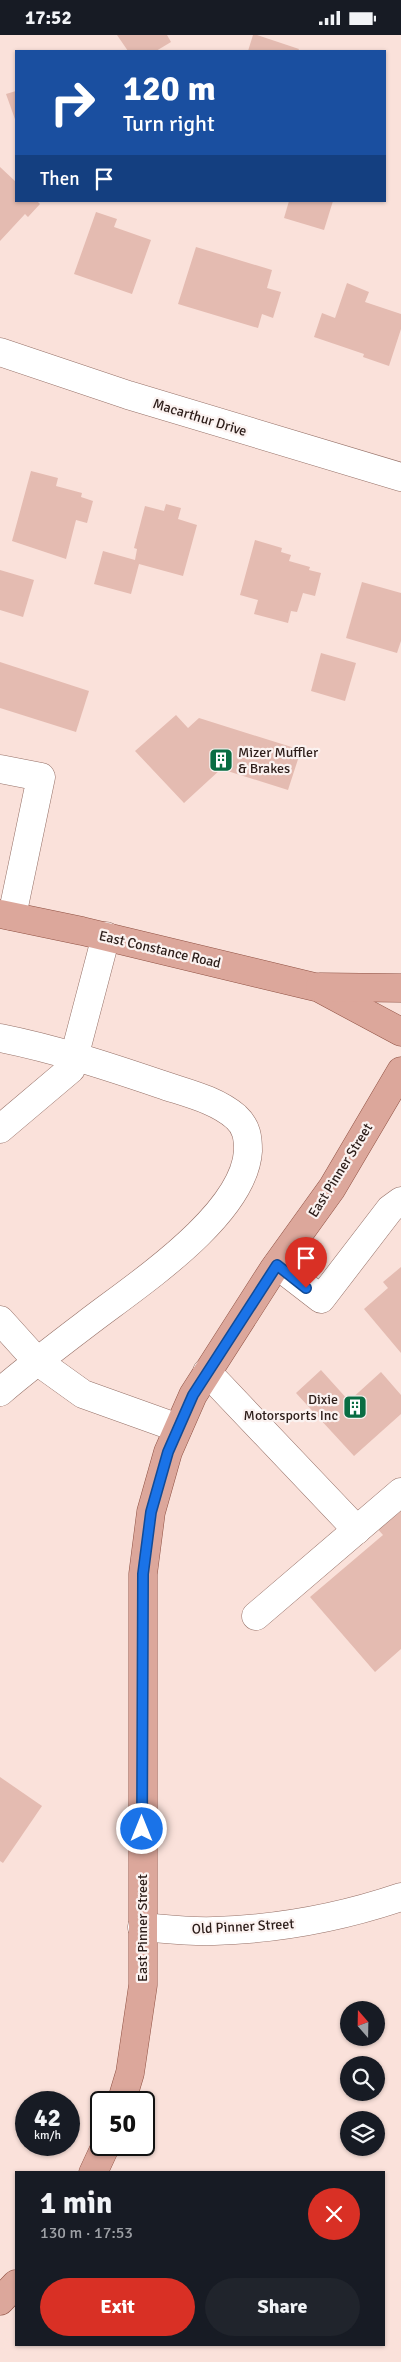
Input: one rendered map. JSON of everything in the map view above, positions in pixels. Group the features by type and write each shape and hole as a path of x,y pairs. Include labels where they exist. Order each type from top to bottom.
{"main road":[{"name":"East Constance Road","path":"6,915 106,936 319,987 401,988"},
{"name":"East Constance Road","path":"319,987 401,1032"},
{"name":"East Pinner Street","path":"125,2091 130,2073 140,2010 143,1574 151,1512 168,1452 193,1395 277,1265 332,1188 401,1071"},
{"path":"94,2171 101,2156"},
{"path":"0,2301 15,2285"}],"street":[{"name":"Macarthur Drive","path":"0,352 138,398 401,477"},
{"path":"0,769 41,777 6,915"},
{"path":"0,1129 71,1069 106,936"},
{"path":"0,1038 75,1055 213,1102 237,1118 249,1135 247,1159 238,1186 213,1220 164,1264 37,1361 0,1392"},
{"path":"277,1265 321,1299 390,1209 401,1201"},
{"path":"0,1320 37,1361 83,1393 178,1428"},
{"path":"207,1372 357,1530"},
{"path":"256,1616 401,1492"},
{"name":"Old Pinner Street","path":"142,1927 213,1931 283,1926 352,1913 401,1897"}],"building":[{"path":"117,35 167,35 171,42 158,50 127,50"},
{"path":"253,35 299,49 298,50 248,50"},
{"path":"15,91 15,119 6,94"},
{"path":"0,167 15,181 15,202 38,202 40,204 28,217 25,214 0,241"},
{"path":"289,202 333,202 324,230 284,218"},
{"path":"96,212 117,219 114,227 151,240 132,294 74,274"},
{"path":"196,247 272,270 267,288 281,292 273,318 262,314 258,328 178,304"},
{"path":"347,283 369,292 365,302 401,314 401,329 389,366 363,357 364,354 314,337 322,313 335,318"},
{"path":"31,471 58,478 56,486 82,493 81,497 93,501 87,523 76,520 66,559 12,541"},
{"path":"166,504 181,508 178,519 197,525 183,576 139,564 131,594 94,584 103,551 135,560 137,549 134,548 145,506 164,511"},
{"path":"255,540 282,548 281,552 291,555 289,561 310,567 309,570 321,573 315,596 303,593 297,612 291,611 288,623 254,614 258,600 240,595"},
{"path":"0,570 34,580 23,617 0,610"},
{"path":"362,582 401,593 401,641 397,653 346,638"},
{"path":"321,653 356,663 345,701 311,691"},
{"path":"0,662 89,691 76,732 0,708"},
{"name":"Mizer Muffler & Brakes","path":"176,715 188,728 199,718 301,750 288,790 221,769 184,803 135,751"},
{"path":"401,1267 401,1353 364,1309 388,1288 383,1282"},
{"name":"Dixie Motorsports Inc","path":"321,1370 349,1401 381,1372 401,1395 401,1414 354,1456 296,1393"},
{"path":"401,1503 401,1649 375,1672 310,1597 383,1535 375,1526"},
{"path":"0,1777 42,1806 3,1863 0,1861"}],"place":[{"name":"Mizer Muffler & Brakes","path":"221,760"},
{"name":"Dixie Motorsports Inc","path":"355,1407"}],"route":[{"path":"142,1829 143,1574 151,1512 168,1452 193,1395 277,1265 306,1288"}]}
